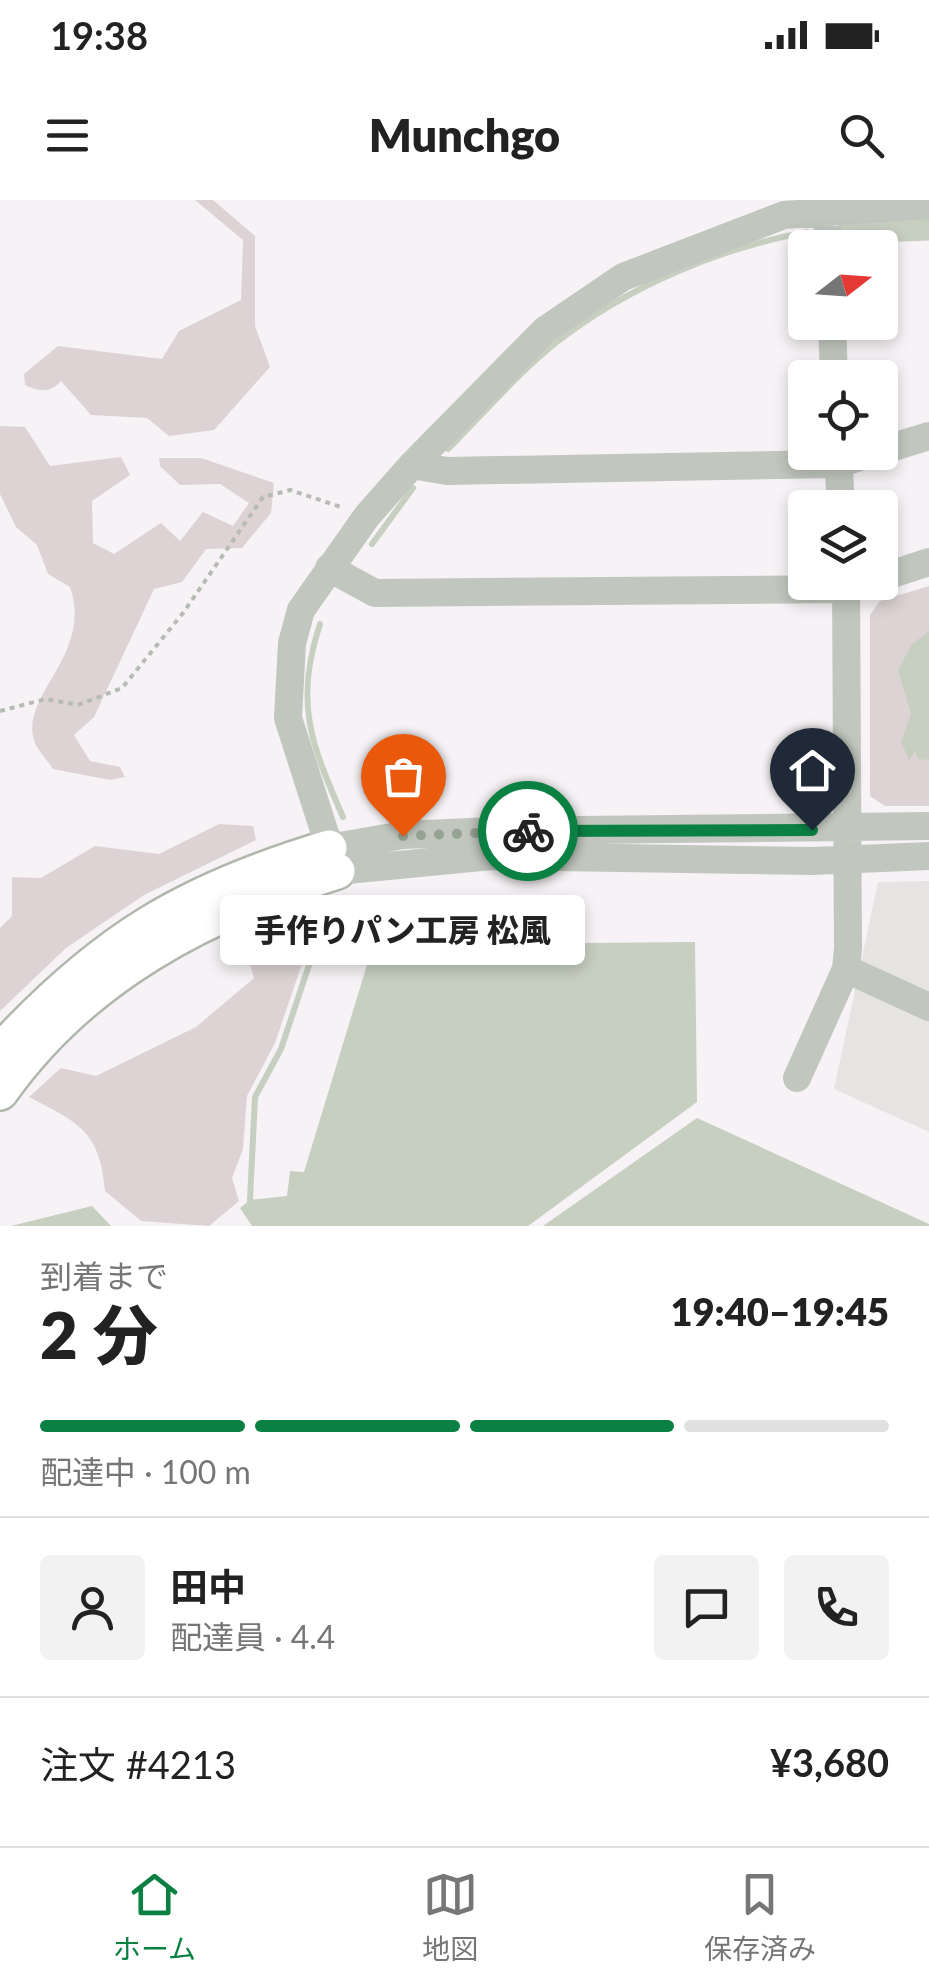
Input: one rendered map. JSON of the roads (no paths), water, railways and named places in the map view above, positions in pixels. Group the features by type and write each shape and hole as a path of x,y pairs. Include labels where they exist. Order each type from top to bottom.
{"main road":[{"path":"0,1052 80,970 166,911 254,871 333,860"},
{"path":"0,1092 52,1029 93,991 140,958 180,933 333,860"}],"street":[{"path":"333,860 295,750 286,684 301,610 367,516 412,465 546,330 584,300 623,278 726,234 784,215 929,205"},
{"path":"826,210 827,230"},
{"path":"898,446 929,436"},
{"path":"412,465 447,471 788,460"},
{"path":"898,572 929,562"},
{"path":"330,568 376,593 788,586"},
{"path":"796,1078 846,969 853,600"},
{"path":"333,860 403,836 494,831 929,826"},
{"path":"333,860 929,856"},
{"path":"846,969 929,1007"}],"waterway":[{"path":"856,226 929,223"},
{"path":"448,449 515,380 584,322 675,272 788,236"},
{"path":"372,544 413,488"},
{"path":"320,624 312,652 307,701 315,745 343,817"},
{"path":"250,1200 255,1097 281,1049 331,899"}],"place":[{"name":"手作りパン工房 松風","path":"403,836"}]}
